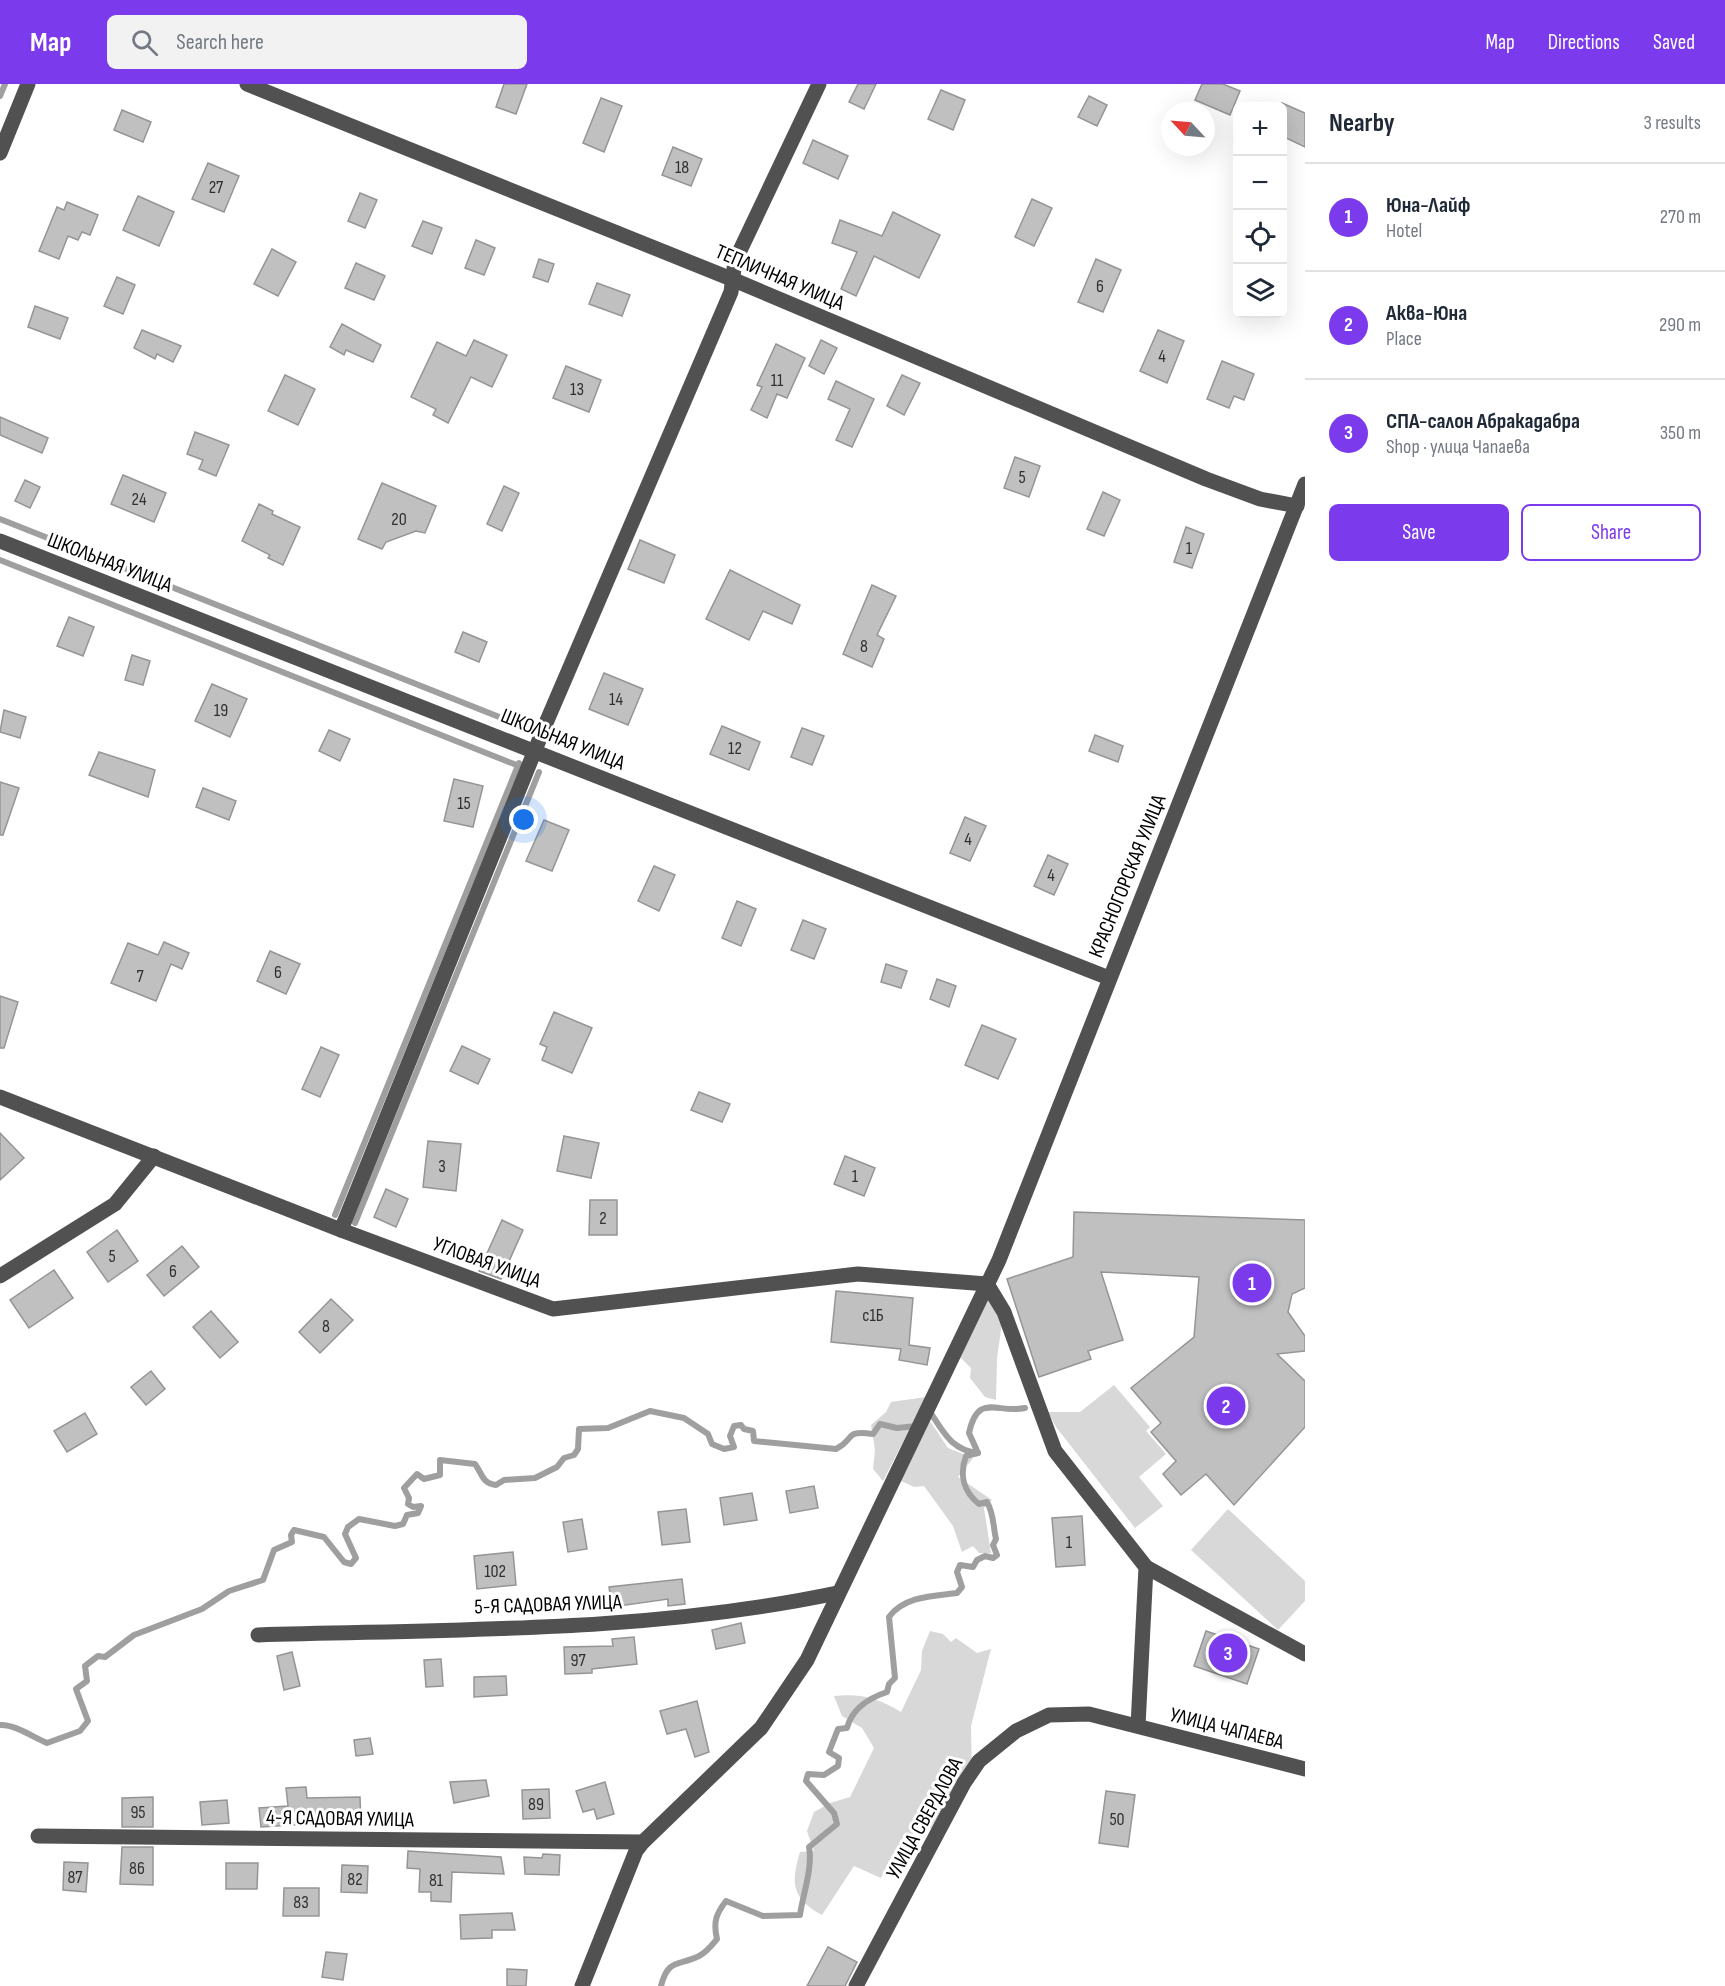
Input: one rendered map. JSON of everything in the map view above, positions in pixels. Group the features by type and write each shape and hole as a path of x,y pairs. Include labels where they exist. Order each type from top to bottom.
{"street":[{"path":"0,153 27,84"},
{"name":"ТЕПЛИЧНАЯ УЛИЦА","path":"247,84 734,280 1206,479 1260,500 1297,506"},
{"path":"341,1230 537,751 546,723 731,292 735,261 819,84"},
{"name":"КРАСНОГОРСКАЯ УЛИЦА","path":"582,1986 636,1851 761,1728 807,1660 837,1593 987,1284 1029,1189 1109,978 1305,484"},
{"name":"ШКОЛЬНАЯ УЛИЦА","path":"0,541 1109,978"},
{"name":"УГЛОВАЯ УЛИЦА","path":"0,1097 341,1230 554,1309 858,1274 987,1284"},
{"path":"0,1276 115,1204 153,1156"},
{"path":"987,1284 1004,1312 1055,1451 1146,1567 1305,1654"},
{"path":"1138,1726 1146,1567"},
{"name":"5-Я САДОВАЯ УЛИЦА","path":"258,1635 611,1624 782,1604 837,1593"},
{"name":"УЛИЦА СВЕРДЛОВА","path":"856,1986 964,1784 979,1761 1016,1731 1049,1715 1089,1714 1138,1726"},
{"name":"УЛИЦА ЧАПАЕВА","path":"1138,1726 1305,1769"},
{"name":"4-Я САДОВАЯ УЛИЦА","path":"38,1836 643,1842"}],"shaded area":[{"path":"987,1297 1002,1323 997,1358 996,1400 985,1397 970,1378 971,1368 959,1356"},
{"path":"1114,1385 1150,1427 1146,1431 1166,1454 1139,1477 1163,1506 1135,1528 1056,1427 1048,1412 1080,1412"},
{"path":"926,1397 883,1481 873,1469 875,1450 871,1425 886,1412 891,1402"},
{"path":"928,1418 948,1448 973,1458 958,1477 992,1500 984,1508 991,1553 979,1553 973,1546 962,1552 953,1526 924,1486 914,1487 899,1480"},
{"path":"1228,1509 1305,1581 1305,1601 1278,1630 1191,1550"},
{"path":"930,1631 943,1634 951,1642 956,1638 977,1653 991,1649 971,1726 972,1779 943,1827 919,1831 903,1841 881,1878 854,1866 822,1915 804,1902 796,1889 795,1873 800,1852 814,1851 807,1831 814,1812 830,1803 850,1797 874,1748 862,1728 842,1716 834,1696 852,1695 869,1698 885,1703 901,1712 921,1670 922,1651"}],"building":[{"path":"504,84 527,84 516,114 496,107"},
{"path":"858,84 876,84 864,109 849,102"},
{"path":"1202,84 1223,84 1240,91 1235,102 1233,102 1230,115 1215,109 1215,102 1195,100"},
{"path":"941,90 965,100 953,130 928,119"},
{"path":"1089,96 1107,105 1097,126 1078,117"},
{"path":"601,98 622,106 604,152 583,143"},
{"path":"1287,105 1305,113 1305,147 1287,138"},
{"path":"122,110 151,122 143,142 114,130"},
{"path":"813,140 848,156 838,179 803,163"},
{"path":"673,147 702,159 691,186 662,175"},
{"path":"208,163 239,176 224,212 192,199"},
{"path":"360,193 377,200 365,228 348,221"},
{"path":"138,196 174,212 159,246 123,230"},
{"path":"1032,199 1052,208 1034,246 1015,237"},
{"path":"67,202 98,215 90,235 82,232 78,240 68,236 59,259 39,251 57,207 64,210"},
{"path":"893,212 940,235 919,278 874,256 856,296 841,289 857,252 832,243 840,220 882,236"},
{"path":"423,221 442,228 432,254 412,246"},
{"path":"476,240 495,248 484,275 465,268"},
{"path":"272,249 296,262 278,296 254,284"},
{"path":"539,259 554,264 548,282 533,277"},
{"path":"1096,259 1121,270 1103,312 1078,302"},
{"path":"356,263 385,276 374,300 345,288"},
{"path":"117,277 135,285 123,314 104,306"},
{"path":"597,283 630,295 622,316 589,304"},
{"path":"35,306 68,318 60,339 28,327"},
{"path":"342,324 381,345 373,362 346,350 344,355 330,347"},
{"path":"142,330 181,346 173,362 157,354 155,359 134,348"},
{"path":"1158,330 1184,341 1167,383 1140,371"},
{"path":"474,340 507,355 492,387 471,377 448,423 433,415 436,409 411,397 437,342 466,356"},
{"path":"821,340 837,348 824,374 809,366"},
{"path":"776,344 805,358 787,398 777,394 767,418 751,410 762,387 757,385"},
{"path":"1222,361 1254,374 1244,400 1234,396 1229,408 1207,399"},
{"path":"566,366 601,380 589,412 553,398"},
{"path":"285,375 315,389 298,425 268,411"},
{"path":"902,375 920,383 904,415 887,406"},
{"path":"836,381 874,399 852,447 836,440 850,409 828,399"},
{"path":"0,417 48,438 42,453 0,435"},
{"path":"195,432 229,445 216,476 199,469 203,460 187,454"},
{"path":"1015,457 1040,466 1029,497 1004,488"},
{"path":"123,475 166,493 154,522 111,504"},
{"path":"25,480 40,487 30,508 15,501"},
{"path":"382,483 436,506 425,533 416,531 386,542 382,549 358,539"},
{"path":"504,486 519,493 502,531 487,524"},
{"path":"1103,492 1120,500 1104,536 1087,529"},
{"path":"259,504 273,511 272,514 300,527 283,565 268,558 270,555 242,541"},
{"path":"1186,527 1204,534 1192,568 1174,562"},
{"path":"640,540 675,555 664,583 628,569"},
{"path":"730,570 800,605 792,624 763,611 749,640 706,619"},
{"path":"872,585 896,596 877,635 884,639 872,667 843,654"},
{"path":"69,617 94,627 83,656 57,646"},
{"path":"463,632 487,642 479,662 455,652"},
{"path":"132,655 150,661 143,685 125,680"},
{"path":"604,673 643,689 628,725 589,709"},
{"path":"212,684 247,699 230,737 195,721"},
{"path":"4,710 26,717 20,738 0,732"},
{"path":"722,726 760,742 749,770 710,754"},
{"path":"802,728 824,736 812,765 791,757"},
{"path":"329,730 350,739 340,761 319,751"},
{"path":"1095,735 1123,746 1118,762 1089,751"},
{"path":"99,752 155,770 148,797 89,775"},
{"path":"454,779 483,786 473,827 444,821"},
{"path":"0,782 19,788 3,835 0,835"},
{"path":"203,788 236,801 229,820 196,807"},
{"path":"965,817 986,826 970,861 950,853"},
{"path":"544,820 569,830 552,871 526,861"},
{"path":"1048,855 1068,864 1054,895 1034,886"},
{"path":"654,866 675,875 659,911 638,901"},
{"path":"737,901 756,909 741,946 722,938"},
{"path":"803,920 826,929 814,959 791,950"},
{"path":"164,942 189,953 182,969 171,964 156,1001 111,983 128,943 158,955"},
{"path":"270,951 300,964 286,994 257,981"},
{"path":"886,964 907,971 901,988 881,982"},
{"path":"937,979 956,986 949,1007 930,999"},
{"path":"0,996 18,1002 4,1048 0,1048"},
{"path":"554,1012 592,1028 572,1073 542,1060 547,1047 540,1044"},
{"path":"982,1025 1016,1039 998,1079 965,1065"},
{"path":"462,1046 490,1059 478,1084 450,1071"},
{"path":"321,1047 339,1055 320,1097 302,1089"},
{"path":"699,1092 730,1104 722,1122 691,1110"},
{"path":"0,1133 24,1158 0,1180"},
{"path":"564,1136 599,1143 591,1178 557,1171"},
{"path":"428,1141 461,1144 456,1191 423,1187"},
{"path":"845,1156 875,1168 864,1196 834,1184"},
{"path":"386,1189 408,1199 396,1227 374,1217"},
{"path":"590,1200 617,1200 617,1235 589,1235"},
{"path":"1074,1212 1305,1220 1305,1288 1292,1294 1288,1312 1305,1336 1305,1351 1277,1354 1305,1381 1305,1427 1234,1505 1206,1474 1181,1495 1163,1474 1176,1461 1151,1432 1161,1423 1131,1388 1194,1337 1199,1277 1101,1272 1123,1340 1088,1351 1091,1359 1039,1377 1007,1279 1073,1257"},
{"path":"502,1220 523,1230 501,1279 479,1271"},
{"path":"117,1230 138,1261 108,1282 87,1252"},
{"path":"182,1246 199,1267 164,1296 147,1275"},
{"path":"54,1270 73,1298 29,1328 10,1300"},
{"path":"836,1291 913,1298 909,1345 930,1348 927,1365 899,1360 901,1349 831,1342"},
{"path":"331,1299 353,1320 320,1353 299,1332"},
{"path":"211,1311 238,1342 220,1358 193,1327"},
{"path":"151,1371 165,1389 146,1405 131,1387"},
{"path":"85,1413 97,1434 67,1452 54,1431"},
{"path":"814,1486 818,1508 790,1513 786,1491"},
{"path":"752,1493 757,1520 724,1525 720,1498"},
{"path":"686,1509 690,1542 662,1545 658,1512"},
{"path":"1082,1516 1085,1565 1056,1567 1052,1518"},
{"path":"582,1519 587,1549 568,1552 563,1522"},
{"path":"513,1552 516,1585 477,1589 474,1556"},
{"path":"682,1579 685,1604 668,1606 668,1599 612,1607 609,1587"},
{"path":"741,1623 745,1643 716,1649 712,1630"},
{"path":"1206,1631 1259,1649 1247,1684 1194,1666"},
{"path":"634,1637 637,1664 592,1669 592,1673 565,1674 564,1647 613,1646 612,1639"},
{"path":"292,1652 300,1686 284,1690 277,1656"},
{"path":"441,1659 443,1686 426,1687 424,1660"},
{"path":"506,1676 507,1695 474,1697 474,1677"},
{"path":"697,1701 709,1752 695,1757 686,1729 667,1734 660,1711"},
{"path":"370,1738 373,1754 356,1756 354,1740"},
{"path":"486,1780 489,1796 454,1803 450,1782"},
{"path":"605,1782 614,1814 597,1819 594,1809 583,1812 576,1791"},
{"path":"306,1787 307,1798 360,1797 361,1824 323,1823 261,1827 259,1808 288,1806 286,1788"},
{"path":"549,1789 550,1818 523,1819 522,1790"},
{"path":"1106,1791 1135,1795 1128,1847 1099,1843"},
{"path":"153,1797 153,1827 122,1827 122,1798"},
{"path":"227,1800 229,1823 202,1825 200,1802"},
{"path":"122,1847 153,1847 153,1885 120,1884"},
{"path":"408,1851 501,1857 504,1874 452,1872 451,1902 431,1901 431,1892 419,1892 420,1869 407,1868"},
{"path":"543,1854 560,1855 559,1875 525,1874 524,1857 542,1858"},
{"path":"64,1862 88,1863 86,1892 63,1890"},
{"path":"226,1863 258,1863 257,1889 226,1889"},
{"path":"342,1865 368,1866 367,1893 341,1892"},
{"path":"284,1888 319,1888 319,1916 283,1916"},
{"path":"512,1913 515,1930 492,1930 492,1938 461,1939 460,1915"},
{"path":"828,1947 857,1962 845,1986 807,1986"},
{"path":"326,1952 347,1954 343,1980 322,1977"},
{"path":"507,1969 527,1970 526,1986 507,1986"}],"waterway":[{"path":"0,96 5,84"},
{"path":"0,519 522,726"},
{"path":"0,560 519,766"},
{"path":"335,1215 519,763"},
{"path":"355,1223 539,772"},
{"path":"932,1415 956,1445 978,1453 969,1433 978,1413 990,1407 1025,1408"},
{"path":"0,1725 17,1729 47,1743 80,1731 88,1721 76,1689 87,1681 85,1666 98,1656 105,1657 134,1635 202,1609 229,1591 263,1580 274,1550 292,1542 291,1535 294,1530 324,1537 344,1562 351,1564 356,1558 345,1534 348,1527 359,1519 395,1526 403,1524 407,1515 418,1513 421,1506 413,1507 408,1504 409,1498 404,1488 417,1474 424,1479 440,1475 440,1460 475,1464 485,1480 496,1485 504,1480 535,1478 557,1467 564,1458 574,1455 578,1449 579,1429 608,1428 650,1411 684,1418 708,1434 712,1444 724,1449 734,1447 730,1436 734,1426 741,1425 744,1429 753,1431 754,1441 836,1449 853,1434 873,1434 880,1424 897,1428 917,1426"},
{"path":"661,1986 671,1967 702,1954 717,1939 716,1919 726,1901 763,1916 800,1915 809,1872 809,1847 837,1824 834,1813 806,1781 808,1774 824,1775 838,1766 839,1758 829,1752 838,1729 847,1728 857,1710 874,1697 887,1692 889,1684 895,1678 889,1617 895,1610 911,1601 929,1596 957,1593 962,1587 957,1572 960,1565 973,1567 977,1560 985,1556 993,1558 997,1555 993,1545 996,1539 992,1516 987,1502 979,1504 966,1489 964,1483 963,1470 966,1456 978,1453"}],"place":[{"name":"Юна-Лайф","path":"1252,1283"},
{"name":"Аква-Юна","path":"1226,1406"},
{"name":"СПА-салон Абракадабра","path":"1228,1653"}]}
